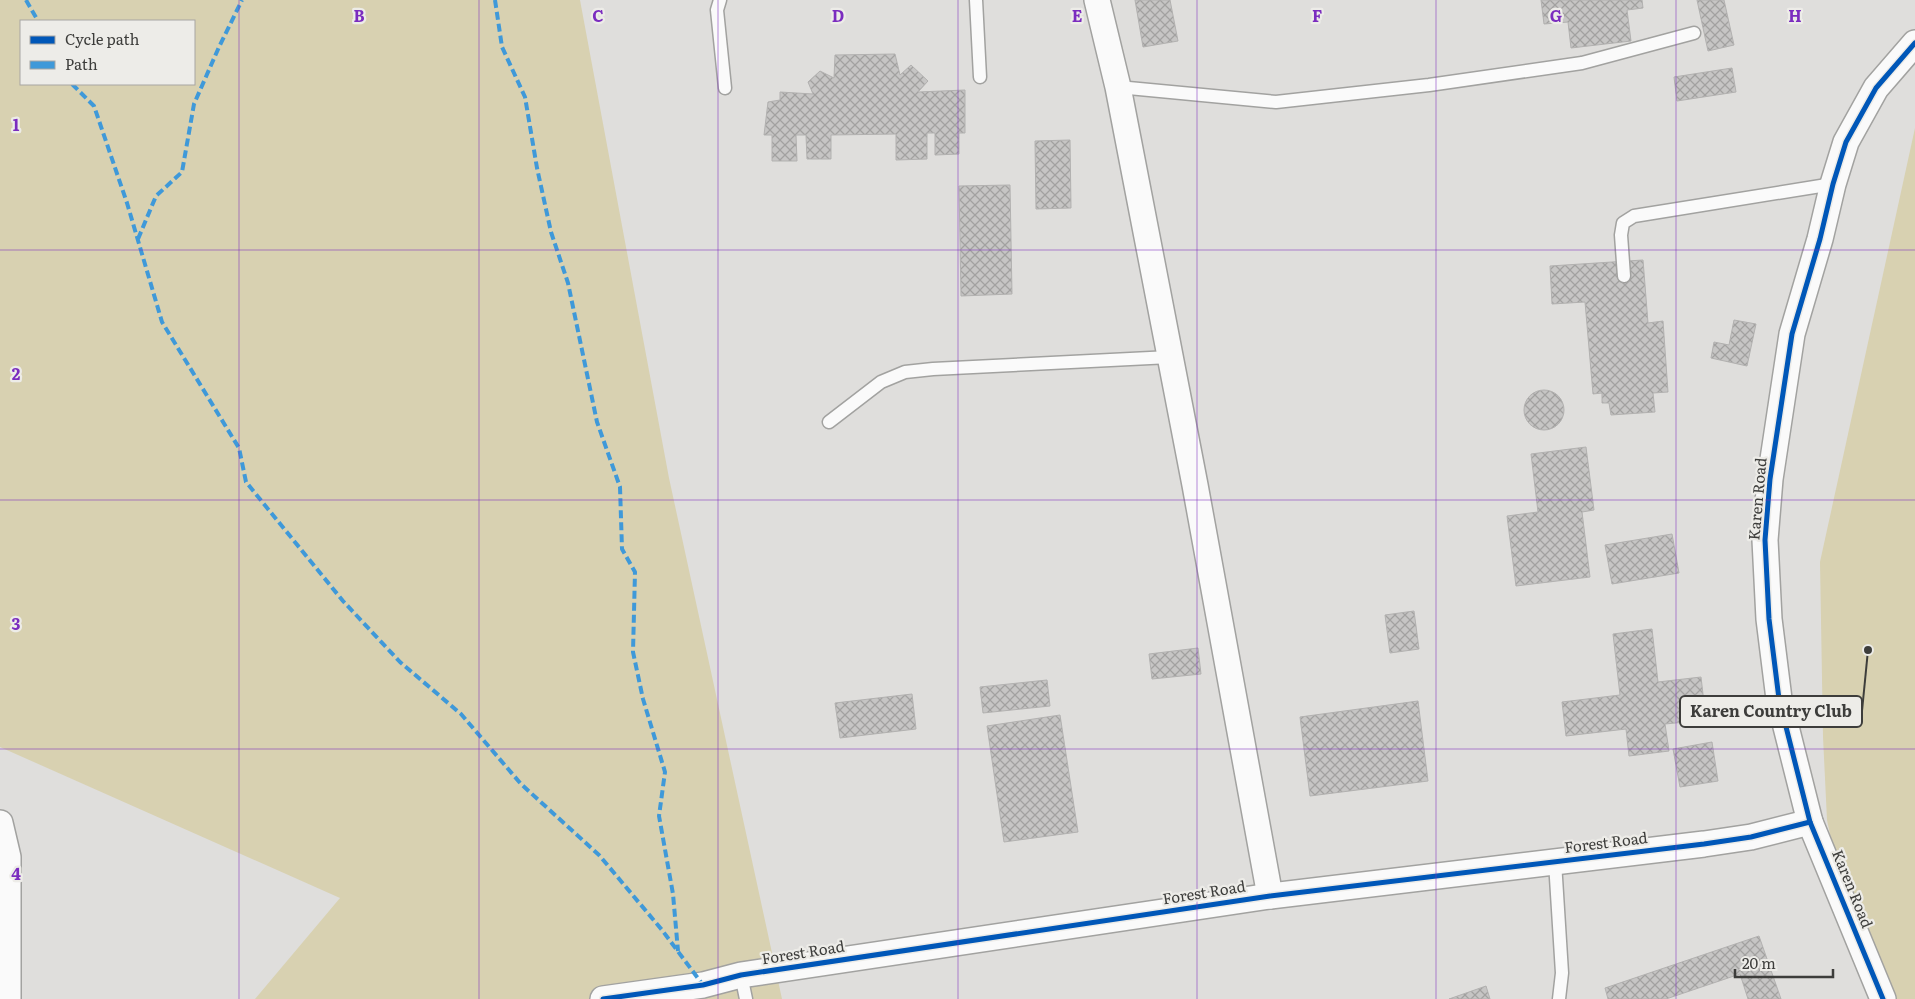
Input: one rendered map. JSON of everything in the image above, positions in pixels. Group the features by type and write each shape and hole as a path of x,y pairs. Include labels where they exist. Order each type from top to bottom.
{"street":[{"path":"1097,0 1118,87 1270,896"},
{"name":"Karen Road","path":"1883,999 1810,822 1779,699 1769,619 1766,540 1770,479 1792,334 1820,239 1833,184 1846,142 1876,88 1915,43"},
{"name":"Forest Road","path":"603,999 703,985 741,975 1270,896 1742,838 1810,822"},
{"path":"0,823 8,857 8,999"}],"lane":[{"path":"720,0 717,10 725,88"},
{"path":"976,0 980,77"},
{"path":"1118,87 1276,102 1430,85 1582,63 1694,33"},
{"path":"1624,276 1621,235 1623,223 1634,216 1833,184"},
{"path":"829,422 882,382 905,372 1170,357"},
{"path":"1554,862 1562,973 1559,999"},
{"path":"741,975 746,999"}],"shaded area":[{"path":"0,0 580,0 669,478 782,999 255,999 340,898 0,747"},
{"path":"1915,128 1915,999 1891,999 1843,897 1827,820 1823,737 1820,562"}],"building":[{"path":"1135,0 1170,0 1178,41 1143,47"},
{"path":"1541,0 1642,0 1643,8 1627,10 1631,41 1571,48 1568,22 1544,24"},
{"path":"1697,0 1724,0 1734,45 1708,51"},
{"path":"895,54 900,75 911,65 928,81 918,92 965,90 965,133 959,133 959,154 935,155 935,133 927,133 927,159 896,160 896,134 831,135 831,159 807,159 806,135 796,135 797,161 772,161 772,135 764,135 768,102 780,100 780,92 813,94 808,82 820,71 834,78 835,55"},
{"path":"1732,68 1736,92 1677,101 1674,77"},
{"path":"1070,140 1071,208 1036,209 1035,141"},
{"path":"1010,185 1012,294 961,296 959,186"},
{"path":"1643,260 1648,323 1663,321 1668,392 1653,393 1655,412 1611,415 1609,403 1602,403 1602,393 1593,394 1585,302 1552,304 1550,266"},
{"path":"1734,320 1756,324 1747,366 1711,358 1714,342 1729,345"},
{"path":"1544,390 1558,396 1564,410 1558,424 1544,430 1530,424 1524,410 1530,396"},
{"path":"1586,447 1594,510 1582,512 1590,577 1516,586 1507,516 1538,512 1531,454"},
{"path":"1672,534 1679,573 1612,584 1605,545"},
{"path":"1414,611 1419,649 1390,653 1385,615"},
{"path":"1652,629 1658,682 1701,677 1706,720 1665,724 1669,751 1629,756 1626,729 1566,736 1562,702 1620,695 1613,634"},
{"path":"1198,648 1201,674 1152,679 1149,654"},
{"path":"1047,680 1050,706 983,713 980,687"},
{"path":"912,694 916,729 840,738 835,703"},
{"path":"1418,701 1428,781 1310,796 1300,717"},
{"path":"1060,715 1078,832 1004,842 987,726"},
{"path":"1712,742 1718,781 1680,787 1673,749"},
{"path":"1759,936 1781,999 1748,999 1740,974 1666,999 1608,999 1605,988"},
{"path":"1486,986 1490,999 1449,999"}],"marked path":[{"path":"26,0 37,20"},
{"path":"138,239 156,196 182,172 194,104 242,0"},
{"path":"495,0 502,47 525,97 537,168 551,232 568,283 597,422 620,487 622,549 635,572 633,652 643,699 665,772 659,816 673,894 678,951"},
{"path":"73,85 94,106 127,203 162,322 239,448 246,482 343,601 400,662 461,714 521,784 599,855 662,930 703,985"}],"cycle path":[{"path":"1883,999 1810,822 1779,699 1769,619 1765,540 1770,479 1792,334 1820,239 1833,184 1846,142 1876,88 1915,43"},
{"path":"603,999 703,985 741,975 1270,896 1704,844 1751,837 1810,822"}],"place":[{"name":"Karen Country Club","path":"1868,650"}]}
